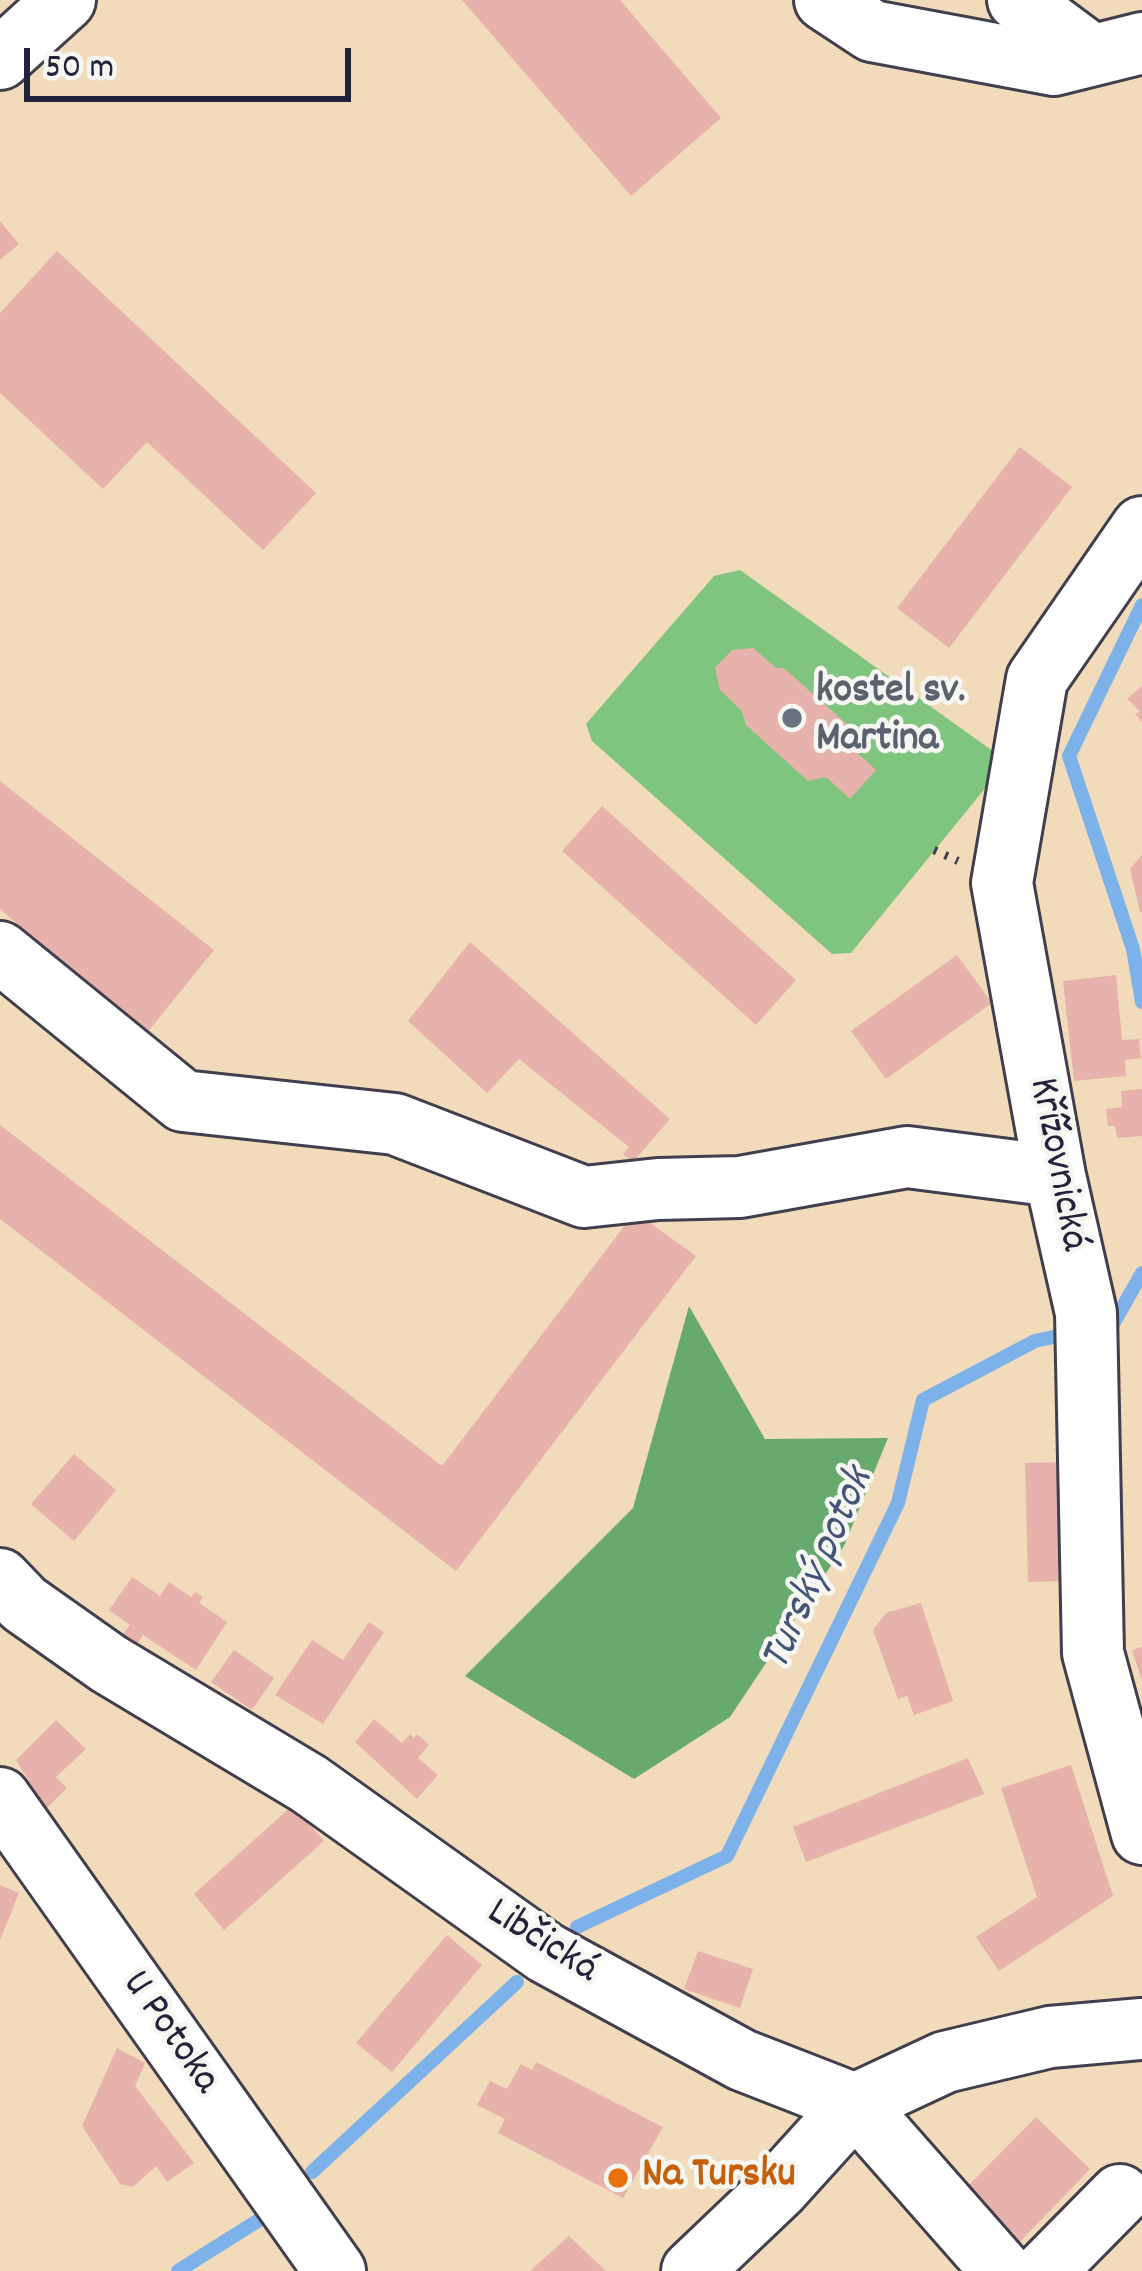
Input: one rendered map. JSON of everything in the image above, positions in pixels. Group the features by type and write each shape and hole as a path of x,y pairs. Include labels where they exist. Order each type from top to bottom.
{"street":[{"path":"825,0 872,32 1054,65 1117,49"},
{"path":"1018,0 1117,49"},
{"path":"0,59 47,6"},
{"name":"Křížovnická","path":"1142,527 1037,679 1002,883 1087,1336 1093,1653 1142,1834"},
{"path":"0,952 183,1101 394,1124 584,1197 740,1187 907,1157 1055,1176"},
{"path":"1093,1653 1124,1615 1142,1603"},
{"name":"Libčická","path":"8,1608 308,1784 546,1953 742,2060 855,2104"},
{"name":"U Potoka","path":"0,1798 335,2271"},
{"path":"692,2271 855,2104 945,2062 1050,2037 1142,2029"},
{"path":"855,2104 1002,2271"},
{"path":"1045,2271 1120,2195"}],"green space":[{"path":"740,570 997,754 1000,770 851,953 832,954 592,741 586,724 714,576"},
{"path":"689,1306 765,1439 888,1438 844,1546 730,1717 634,1779 465,1676 633,1508"}],"building":[{"path":"462,0 620,0 721,118 631,196"},
{"path":"0,221 19,244 0,260"},
{"path":"57,251 316,493 263,550 147,442 103,489 0,393 0,313"},
{"path":"1020,447 1072,487 949,648 897,608"},
{"name":"kostel sv. Martina","path":"753,648 776,668 784,668 850,727 852,748 876,770 850,799 826,777 808,781 746,725 742,711 720,690 715,668 732,650"},
{"path":"1142,686 1142,722 1135,714 1140,711 1127,699"},
{"path":"0,781 214,950 146,1034 0,909"},
{"path":"602,806 796,980 756,1025 562,851"},
{"path":"1142,855 1142,912 1140,912 1130,869"},
{"path":"470,942 670,1119 633,1162 623,1154 629,1147 519,1059 487,1093 408,1021"},
{"path":"957,955 992,1003 886,1079 851,1031"},
{"path":"1116,975 1122,1040 1139,1039 1141,1058 1125,1060 1126,1076 1074,1081 1063,981"},
{"path":"1142,1089 1142,1136 1117,1138 1115,1126 1108,1126 1106,1109 1122,1107 1121,1091"},
{"path":"0,1125 442,1466 635,1212 696,1256 456,1571 0,1219"},
{"path":"74,1454 116,1490 74,1541 31,1504"},
{"path":"1063,1462 1065,1581 1028,1582 1025,1463"},
{"path":"132,1577 160,1596 169,1582 191,1597 195,1592 203,1597 199,1603 227,1622 196,1670 143,1635 138,1643 123,1634 130,1625 109,1610"},
{"path":"921,1603 953,1701 914,1715 907,1696 898,1699 873,1630 886,1613"},
{"path":"369,1622 384,1632 323,1724 275,1695 312,1640 343,1660"},
{"path":"1142,1647 1142,1678 1141,1678 1132,1650"},
{"path":"234,1650 274,1678 252,1710 211,1682"},
{"path":"374,1719 402,1743 410,1734 414,1738 417,1734 429,1745 418,1758 438,1775 417,1799 355,1742"},
{"path":"56,1720 86,1749 56,1777 67,1788 46,1809 16,1760"},
{"path":"968,1758 984,1794 806,1862 793,1827"},
{"path":"1071,1765 1113,1896 999,1971 976,1937 1037,1897 1001,1788"},
{"path":"293,1805 324,1841 224,1930 194,1894"},
{"path":"0,1885 19,1893 0,1940"},
{"path":"447,1935 482,1965 392,2072 356,2043"},
{"path":"698,1951 753,1969 740,2008 684,1989"},
{"path":"117,2048 145,2063 135,2086 194,2163 167,2182 156,2166 133,2187 120,2184 82,2126"},
{"path":"536,2062 663,2127 623,2198 498,2133 505,2119 477,2105 490,2081 507,2089 521,2064 532,2070"},
{"path":"1036,2117 1090,2169 1011,2251 956,2198"},
{"path":"569,2236 606,2271 530,2271"}],"waterway":[{"name":"Turský potok","path":"1142,605 1069,756 1133,949 1142,1002"},
{"name":"Turský potok","path":"1105,1326 1113,1324 1142,1273"},
{"name":"Turský potok","path":"577,1927 727,1856 898,1503 923,1400 1035,1341 1072,1333"},
{"name":"Turský potok","path":"312,2172 517,1982"},
{"name":"Turský potok","path":"178,2271 259,2220"}],"place":[{"name":"kostel sv. Martina","path":"792,718"},
{"name":"Na Tursku","path":"618,2178"}]}
